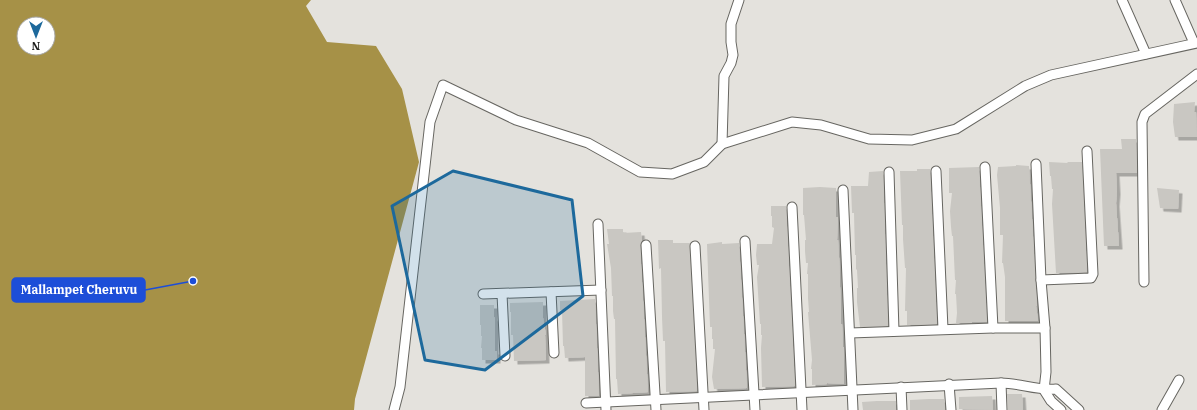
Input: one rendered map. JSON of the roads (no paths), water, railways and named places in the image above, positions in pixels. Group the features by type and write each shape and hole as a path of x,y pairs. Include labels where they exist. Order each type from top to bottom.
{"street":[{"path":"722,144 724,76 731,63 733,55 731,24 739,0"},
{"path":"1122,0 1146,54"},
{"path":"394,410 400,387 430,122 444,85 516,120 588,143 640,172 672,174 704,162 722,144 792,122 821,125 869,139 912,140 956,128 1025,86 1051,75 1196,43 1175,0"},
{"path":"1144,282 1143,118 1145,114 1197,74"},
{"path":"1041,280 1091,278 1093,276 1087,151"},
{"path":"1036,164 1041,280 1045,328 1046,372 1044,390 1051,401 1061,410"},
{"path":"986,167 993,328"},
{"path":"936,171 943,329"},
{"path":"889,172 894,331"},
{"path":"843,190 853,410"},
{"path":"792,207 802,410"},
{"path":"598,224 606,406"},
{"path":"745,241 755,410"},
{"path":"646,245 656,410"},
{"path":"695,246 704,410"},
{"path":"483,294 601,290"},
{"path":"551,292 554,353"},
{"path":"502,294 505,356"},
{"path":"850,333 943,329 1045,328"},
{"path":"1162,410 1179,380"},
{"path":"1001,383 1002,410"},
{"path":"586,403 606,406 656,400 754,394 949,384 1013,383 1044,390 1056,389 1079,410"},
{"path":"949,384 951,410"},
{"path":"901,387 902,410"}],"place":[{"name":"Mallampet Cheruvu","path":"193,281"}]}
